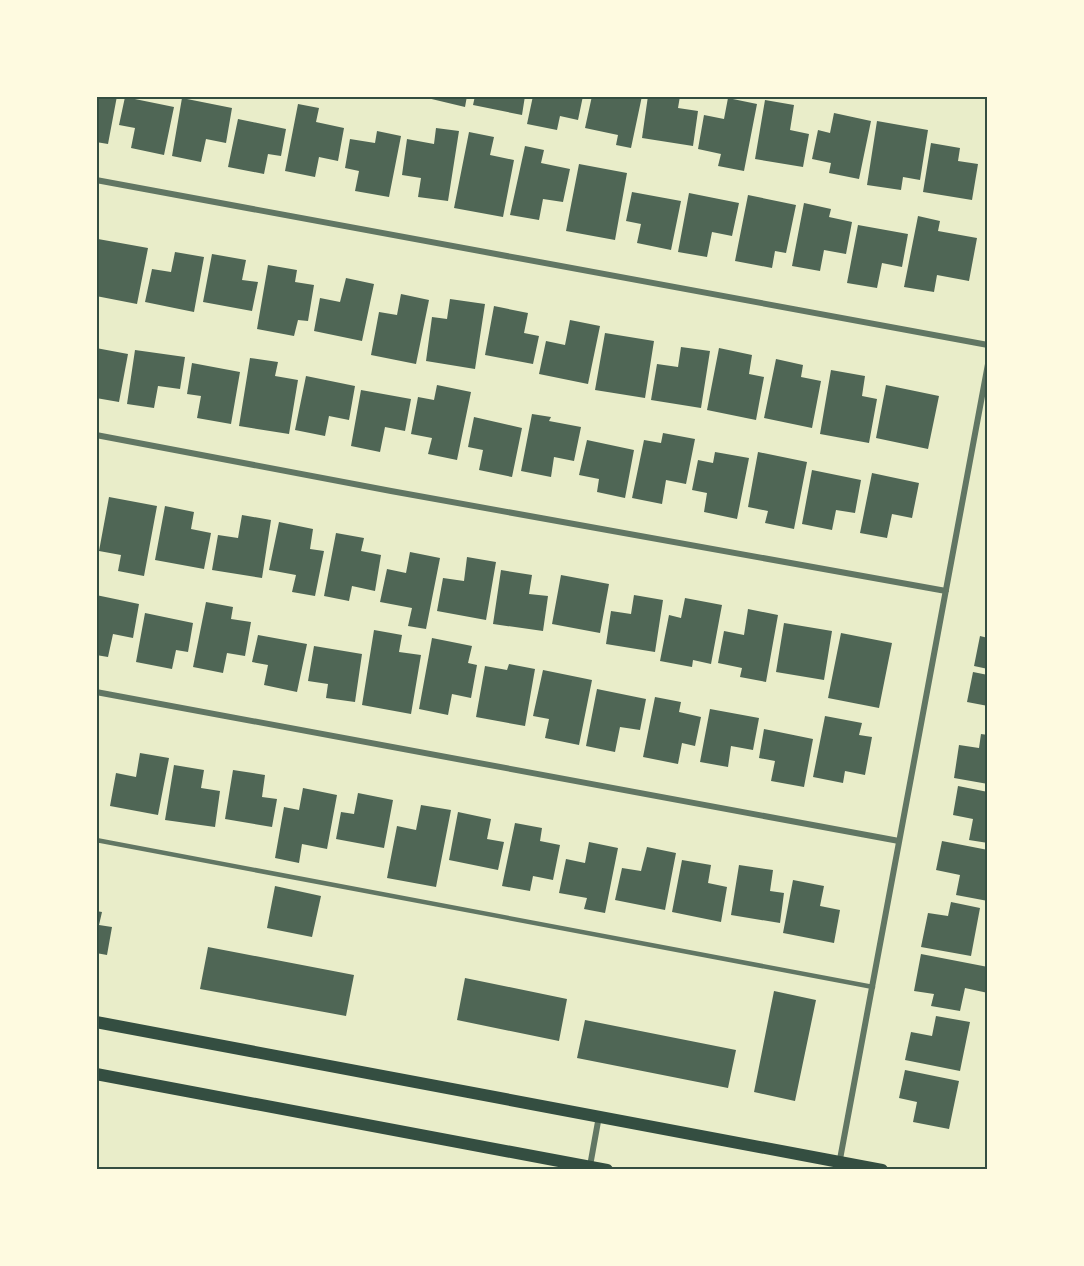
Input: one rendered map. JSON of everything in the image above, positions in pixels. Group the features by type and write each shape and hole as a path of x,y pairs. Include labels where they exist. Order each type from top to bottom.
{"main road":[{"path":"96,1022 599,1116 839,1166 882,1170"},
{"path":"96,1074 590,1169 607,1170"}],"street":[{"path":"96,180 988,345"},
{"path":"839,1166 988,364"},
{"path":"96,435 946,591"},
{"path":"96,692 899,841"},
{"path":"590,1169 599,1116"}],"lane":[{"path":"96,840 873,987"}],"building":[{"path":"96,96 117,96 108,144 96,142"},
{"path":"419,96 467,96 465,107"},
{"path":"475,96 525,96 522,115 473,105"},
{"path":"533,96 583,96 578,120 560,116 557,130 527,124"},
{"path":"592,96 611,99 612,96 642,96 631,148 616,145 618,135 585,128"},
{"path":"648,96 680,96 678,108 698,111 693,146 642,138"},
{"path":"125,97 174,107 164,155 131,148 135,128 119,125"},
{"path":"182,98 232,108 226,143 206,139 201,162 172,156"},
{"path":"728,98 757,104 744,171 718,166 721,154 698,149 704,115 724,119"},
{"path":"765,100 794,105 790,130 809,134 803,167 755,159"},
{"path":"298,104 319,108 316,122 344,128 338,161 319,157 315,177 285,171"},
{"path":"834,113 871,121 859,179 829,173 831,163 812,159 818,130 830,133"},
{"path":"238,119 286,129 281,156 268,154 264,174 228,167"},
{"path":"877,121 928,130 920,180 903,177 901,190 867,185"},
{"path":"436,128 459,131 448,201 418,197 421,178 402,175 407,139 434,144"},
{"path":"377,131 401,136 389,197 355,191 359,171 345,168 350,139 375,143"},
{"path":"469,132 494,137 490,155 514,160 503,217 454,208"},
{"path":"931,143 960,148 958,161 978,164 972,200 923,192"},
{"path":"525,146 544,150 541,163 570,169 563,202 543,199 539,220 510,215"},
{"path":"579,164 627,173 615,240 566,231"},
{"path":"632,192 681,201 671,250 637,243 641,224 626,221"},
{"path":"689,193 739,203 732,236 712,232 707,257 678,252"},
{"path":"748,195 796,205 786,253 775,251 772,268 735,261"},
{"path":"804,203 831,209 829,217 852,222 846,254 824,250 820,271 792,266"},
{"path":"918,216 940,221 938,231 977,238 969,281 937,275 934,292 904,287"},
{"path":"858,225 908,234 902,267 882,263 877,288 847,283"},
{"path":"98,239 148,248 137,304 96,296"},
{"path":"175,252 204,257 194,312 145,302 152,269 171,272"},
{"path":"212,254 246,260 242,280 258,282 252,311 203,302"},
{"path":"268,265 297,270 295,282 314,285 308,321 298,320 294,336 257,329"},
{"path":"346,278 374,284 362,341 314,331 320,298 340,302"},
{"path":"401,294 429,300 416,364 371,355 379,312 397,315"},
{"path":"450,299 485,304 475,369 426,361 432,317 447,319"},
{"path":"494,306 528,313 524,333 539,336 533,364 485,355"},
{"path":"570,320 600,326 588,384 539,374 546,341 565,345"},
{"path":"605,333 654,341 645,398 595,390"},
{"path":"681,347 710,351 701,408 651,400 657,364 678,367"},
{"path":"96,348 128,354 119,402 96,398"},
{"path":"719,348 752,355 749,374 764,377 756,420 707,410"},
{"path":"135,350 185,357 180,389 158,386 154,408 127,404"},
{"path":"250,358 278,362 275,376 298,380 289,434 239,426"},
{"path":"776,359 803,365 801,377 821,381 812,428 764,418"},
{"path":"192,363 240,372 231,424 197,418 201,396 187,394"},
{"path":"831,370 865,376 862,396 877,399 869,443 820,434"},
{"path":"306,376 355,386 349,420 329,416 325,436 295,430"},
{"path":"437,385 471,392 457,460 428,454 432,438 411,434 418,397 434,400"},
{"path":"886,385 939,396 928,449 876,438"},
{"path":"361,390 411,399 405,431 385,427 380,452 351,446"},
{"path":"532,414 551,417 549,421 581,427 574,461 554,457 551,477 521,471"},
{"path":"474,417 522,428 512,477 479,470 483,450 468,447"},
{"path":"663,433 695,439 686,484 666,480 662,504 632,498 644,440 661,443"},
{"path":"587,440 634,450 625,498 597,492 599,479 579,475"},
{"path":"715,452 749,458 737,519 704,512 707,493 692,490 698,460 713,463"},
{"path":"758,452 807,462 794,529 765,523 768,511 748,507"},
{"path":"812,470 861,480 855,513 836,510 832,530 802,524"},
{"path":"872,473 919,483 912,518 892,514 887,538 860,533"},
{"path":"109,497 157,506 144,576 118,571 121,555 99,551"},
{"path":"165,506 194,512 191,529 211,533 204,569 155,560"},
{"path":"242,515 271,520 262,578 212,570 218,535 238,538"},
{"path":"279,522 313,529 310,549 324,551 315,596 292,592 296,575 269,570"},
{"path":"336,533 364,538 361,551 381,555 375,591 352,586 349,601 324,596"},
{"path":"410,552 440,558 426,629 408,626 412,608 380,602 387,569 406,573"},
{"path":"467,557 496,562 486,620 437,611 443,578 464,581"},
{"path":"501,570 532,575 529,594 548,596 543,631 493,624"},
{"path":"561,575 609,584 600,633 552,624"},
{"path":"96,595 139,604 133,638 113,634 108,657 96,655"},
{"path":"634,595 663,600 655,652 606,644 611,611 631,614"},
{"path":"685,598 722,605 711,664 693,660 692,667 660,661 669,615 681,618"},
{"path":"206,602 233,607 231,619 251,622 245,656 227,653 223,673 193,667"},
{"path":"748,609 778,615 766,682 740,677 742,668 718,663 724,631 744,635"},
{"path":"145,613 193,623 188,652 176,650 172,669 136,662"},
{"path":"784,623 832,631 824,680 776,672"},
{"path":"374,630 402,635 399,652 421,655 411,714 362,705"},
{"path":"841,633 892,643 879,708 828,698"},
{"path":"258,635 307,644 297,692 264,685 268,665 252,662"},
{"path":"980,636 988,638 988,669 974,666"},
{"path":"432,638 472,646 468,663 477,665 471,698 452,694 448,715 419,709"},
{"path":"314,646 362,654 355,702 326,698 328,684 308,681"},
{"path":"509,664 535,669 525,726 476,717 485,666 507,670"},
{"path":"543,670 592,680 579,745 545,738 549,719 533,716"},
{"path":"973,672 988,675 988,706 967,702"},
{"path":"597,689 646,699 640,730 620,727 615,752 586,746"},
{"path":"655,697 681,702 679,712 701,717 695,746 682,743 678,764 643,757"},
{"path":"710,709 759,718 753,750 731,746 728,767 700,762"},
{"path":"825,716 862,723 859,735 872,737 865,775 845,771 843,783 813,777"},
{"path":"764,729 813,739 804,787 771,781 775,761 759,758"},
{"path":"981,734 988,735 988,784 954,778 959,745 979,748"},
{"path":"140,753 169,758 158,815 110,806 116,773 136,777"},
{"path":"174,765 204,770 201,788 220,791 215,827 165,820"},
{"path":"233,770 265,775 262,797 277,799 272,827 225,819"},
{"path":"958,786 988,792 988,843 969,840 973,819 953,815"},
{"path":"303,788 337,795 327,849 302,844 299,863 275,858 284,807 299,810"},
{"path":"358,793 393,800 384,848 336,839 341,812 354,814"},
{"path":"421,805 451,810 436,887 387,878 397,826 416,830"},
{"path":"458,812 491,819 487,839 504,842 498,870 449,860"},
{"path":"515,823 542,828 540,841 560,845 553,880 533,876 530,891 502,886"},
{"path":"942,841 988,850 988,901 956,895 960,875 936,870"},
{"path":"589,842 618,848 605,913 584,909 587,898 559,893 566,859 585,863"},
{"path":"647,847 676,853 665,910 615,900 622,868 641,871"},
{"path":"682,860 711,865 708,883 727,887 721,922 672,912"},
{"path":"739,865 773,870 770,891 784,893 780,923 731,915"},
{"path":"793,880 824,886 820,906 840,910 834,943 783,933"},
{"path":"275,886 321,896 312,937 267,928"},
{"path":"951,902 980,908 971,956 921,947 928,913 948,916"},
{"path":"96,911 102,912 99,925 112,927 107,955 96,953"},
{"path":"208,947 354,975 346,1016 200,989"},
{"path":"921,954 988,967 988,993 965,988 960,1011 931,1006 934,994 914,991"},
{"path":"465,978 567,999 559,1041 457,1020"},
{"path":"774,991 816,1000 795,1101 754,1092"},
{"path":"936,1016 970,1022 960,1071 905,1060 911,1032 932,1036"},
{"path":"585,1020 736,1050 728,1088 577,1058"},
{"path":"905,1070 959,1081 949,1129 913,1122 917,1102 899,1098"}]}
